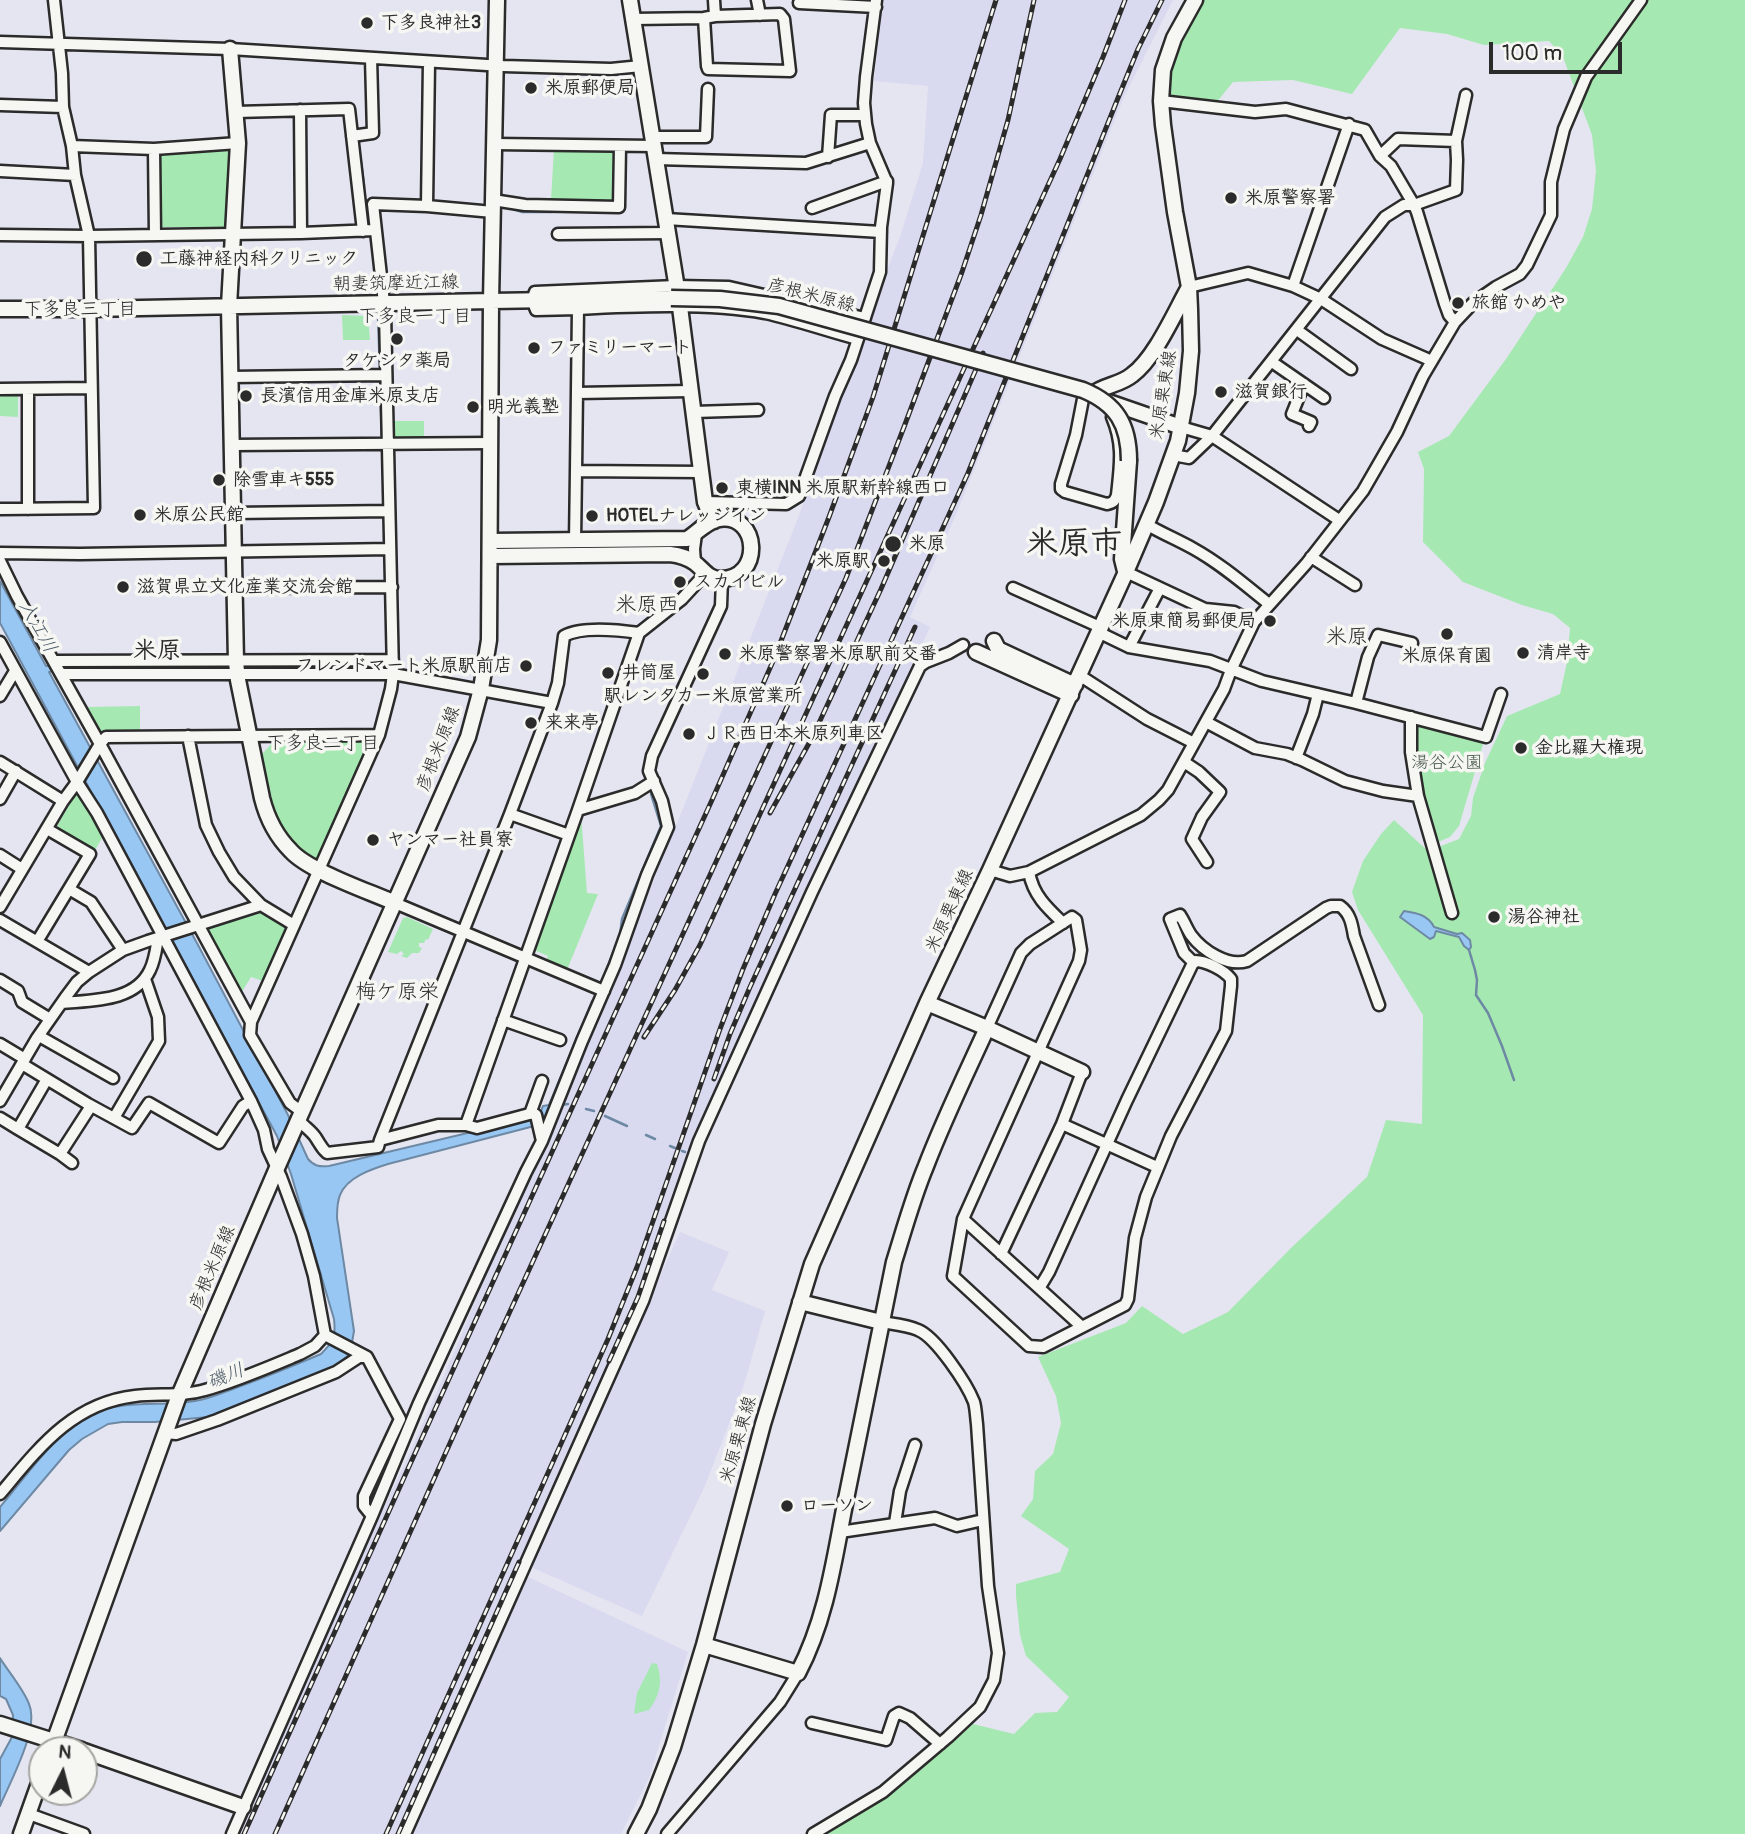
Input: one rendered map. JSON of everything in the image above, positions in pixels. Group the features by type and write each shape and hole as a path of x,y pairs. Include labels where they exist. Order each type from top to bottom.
{"main road":[{"path":"491,301 497,0"},
{"path":"630,0 667,226 705,502 714,521"},
{"name":"米原栗東線","path":"636,1834 649,1809 673,1747 704,1645 763,1424 812,1264 927,1003 1126,572 1173,455 1187,393 1191,351 1189,287 1175,212 1161,101 1163,70 1174,38 1195,0"},
{"path":"230,49 238,143 229,306 236,667 262,798 275,832 292,853 318,870 395,903"},
{"path":"1093,396 1100,389 1131,376 1145,362 1189,287"},
{"name":"彦根米原線","path":"55,1736 179,1396 278,1165 468,737 481,689 489,640 491,301 676,297 779,306 1047,379 1093,396 1110,406 1122,421 1128,439 1122,559 1126,572"},
{"name":"朝妻筑摩近江線","path":"0,309 491,301"},
{"path":"1035,379 1181,427"},
{"path":"729,520 737,523 748,533 751,540 748,564 737,574 722,579 712,578 682,555 491,549 575,541 687,539 714,521 729,520"},
{"path":"994,641 998,649 1075,685"},
{"path":"970,648 1075,685"},
{"path":"927,1003 1082,1072"},
{"path":"704,1645 798,1673 809,1652 820,1622 840,1532 894,1262 915,1196 943,1123 987,1028"},
{"path":"800,1302 881,1322"},
{"path":"3,1728 37,1736"},
{"path":"98,1755 243,1807"},
{"path":"21,1834 32,1806"}],"street":[{"path":"0,509 94,508 89,236 62,107 62,73 54,0"},
{"path":"714,0 715,16"},
{"path":"757,0 760,15"},
{"path":"990,870 1010,876 1030,872 1141,815 1168,790 1224,689 1254,622 1311,557 1363,491 1455,322 1473,303 1520,274 1527,265 1551,215 1552,182 1564,129 1586,77 1641,0"},
{"path":"705,502 786,505 799,496 880,272 887,181 870,143 865,115 866,77 876,4 799,3"},
{"path":"632,19 780,14 790,71 708,69 704,18"},
{"path":"0,42 230,49 495,66 611,69 641,66"},
{"path":"356,135 373,133 371,58"},
{"path":"427,206 429,62"},
{"path":"654,147 706,137 708,89"},
{"path":"1173,455 1189,458 1212,436 1385,217 1404,205 1414,205 1456,190 1456,141 1466,95"},
{"path":"1161,101 1255,112 1286,108 1365,130 1414,205 1449,315 1455,322"},
{"path":"0,105 62,107"},
{"path":"236,112 349,109 356,135 369,231 384,304 382,375 388,660 393,674 391,689 379,735 251,1023 250,1035 304,1128 313,1134 327,1153 378,1146 552,704 558,683 564,636 573,631 639,633"},
{"path":"300,110 301,233"},
{"path":"828,157 831,115 865,115"},
{"path":"1293,286 1349,124"},
{"path":"1380,156 1398,139 1456,141"},
{"path":"72,146 154,149 238,143"},
{"path":"494,144 654,147 806,163 870,143"},
{"path":"369,231 373,204 619,207 620,146"},
{"path":"154,149 155,235"},
{"path":"0,171 75,175"},
{"path":"812,208 887,181"},
{"path":"558,234 667,226 881,232"},
{"path":"0,234 89,236 369,231"},
{"path":"1189,287 1248,272 1293,286 1321,299 1382,339 1432,361"},
{"path":"532,300 536,310 578,309 676,297 729,287 865,318"},
{"path":"676,297 800,321 858,339"},
{"path":"575,541 578,309"},
{"path":"1297,330 1351,369"},
{"path":"1272,362 1324,398"},
{"path":"230,377 382,375"},
{"path":"1304,384 1292,414 1311,422 1309,426"},
{"path":"0,389 90,388"},
{"path":"28,390 28,509"},
{"path":"577,393 691,391"},
{"path":"1093,396 1118,433 1121,456 1117,495 1112,503 1107,504 1061,489 1082,407 1093,396"},
{"path":"694,412 758,410"},
{"path":"1181,427 1212,436 1339,520"},
{"path":"232,445 491,443"},
{"path":"576,471 702,472"},
{"path":"233,513 385,512"},
{"path":"1146,524 1220,566 1269,604"},
{"path":"466,1125 639,633 682,599 700,569 694,549 696,534"},
{"path":"0,553 386,549"},
{"path":"1311,557 1355,585"},
{"path":"0,561 98,748 251,1023"},
{"path":"1126,572 1205,609 1234,612 1254,622"},
{"path":"232,1834 372,1516 419,1402 542,1141 615,965 667,827 662,801 649,771 652,756 721,607 722,579"},
{"path":"235,588 387,587"},
{"path":"1013,588 1099,629 1129,647 1210,661 1262,681 1486,737 1501,694"},
{"path":"1129,647 1160,588"},
{"path":"1356,703 1368,657 1378,635 1412,643"},
{"path":"0,642 79,780 251,1101 264,1130 268,1150 278,1165 302,1234 327,1336"},
{"path":"405,1834 643,1301 699,1141 812,892 920,666 949,653 970,648"},
{"path":"58,668 236,667 388,660"},
{"path":"236,667 393,674 552,704"},
{"path":"0,696 15,671"},
{"path":"1075,685 1194,743"},
{"path":"1296,758 1318,694"},
{"path":"1411,717 1411,752 1418,796 1452,913"},
{"path":"1206,722 1255,748 1296,758 1345,781 1383,791 1418,796"},
{"path":"0,907 63,801 106,737 379,735"},
{"path":"188,736 206,825 213,841 234,877 261,905 294,925"},
{"path":"0,762 63,801"},
{"path":"1184,762 1220,792 1202,817 1192,839 1207,862"},
{"path":"0,799 16,771"},
{"path":"578,810 635,793 654,781"},
{"path":"510,814 569,835"},
{"path":"38,940 90,854 47,829"},
{"path":"0,855 22,869"},
{"path":"1030,872 1031,884 1038,897 1063,923"},
{"path":"69,889 91,902 123,950"},
{"path":"395,903 604,991"},
{"path":"0,1101 50,1020 77,982 89,972 123,950 261,905"},
{"path":"1194,962 1184,953 1170,919 1180,915 1191,935 1210,952 1228,961 1242,962 1326,908 1340,906 1349,915 1379,1005"},
{"path":"987,1028 1021,953 1030,944 1072,917 1076,920 1081,954 962,1219 953,1276 1029,1346 1043,1347 1125,1305 1129,1295 1135,1238 1146,1197 1171,1136 1228,1024 1231,986 1229,976 1200,961 1194,962"},
{"path":"0,920 89,972"},
{"path":"62,1003 122,994 135,989 145,979 162,937"},
{"path":"1040,1287 1194,962"},
{"path":"114,1118 159,1041 158,1017 145,979"},
{"path":"0,980 18,991 22,1002 50,1020"},
{"path":"503,1020 560,1040"},
{"path":"39,1036 113,1078"},
{"path":"0,1044 47,1079 132,1128 149,1102 219,1143 243,1106 251,1101"},
{"path":"1001,1254 1062,1124 1082,1072"},
{"path":"18,1129 47,1079"},
{"path":"542,1081 533,1114 542,1141"},
{"path":"60,1154 91,1105"},
{"path":"380,1140 438,1125 466,1125 477,1128 533,1114"},
{"path":"0,1118 72,1163"},
{"path":"1062,1124 1157,1167"},
{"path":"962,1219 1082,1327"},
{"path":"813,1834 883,1792 980,1707 994,1680 998,1653 988,1586 975,1405 968,1389 932,1339 919,1330 881,1322"},
{"path":"327,1336 364,1355 400,1419 364,1496 364,1506 372,1516"},
{"path":"0,1494 39,1447 81,1413 98,1405 133,1396 179,1396 202,1391 300,1354 327,1336"},
{"path":"165,1431 176,1434 218,1420 337,1372 364,1355"},
{"path":"895,1523 900,1491 915,1445"},
{"path":"840,1532 935,1518 957,1526 983,1520"},
{"path":"667,1834 780,1703 798,1673"},
{"path":"812,1723 886,1740 894,1716 899,1713 910,1718 940,1744"},
{"path":"29,1814 84,1834"}],"shaded area":[{"path":"883,0 1173,0 1123,99 955,517 910,617 930,627 696,1142 644,1286 614,1358 530,1540 401,1834 232,1834 406,1461 501,1238 552,1130 798,518 901,234 923,163 928,86 874,81"},
{"path":"680,1232 729,1252 712,1290 765,1311 743,1388 704,1488 642,1616 533,1568 531,1562"},
{"path":"526,1576 688,1652 649,1778 621,1834 412,1834"}],"green space":[{"path":"1200,0 1745,0 1745,1834 823,1834 888,1794 973,1724 1014,1734 1035,1713 1057,1712 1069,1697 1026,1656 1020,1635 1016,1596 1016,1584 1060,1572 1069,1549 1021,1516 1033,1499 1035,1471 1053,1454 1061,1423 1056,1396 1038,1357 1126,1323 1142,1306 1183,1334 1228,1312 1367,1177 1386,1120 1422,1124 1423,1015 1358,910 1352,892 1363,861 1394,820 1428,851 1459,839 1471,816 1473,798 1485,763 1507,716 1560,694 1567,662 1570,628 1553,614 1463,582 1423,542 1424,469 1418,452 1449,436 1506,359 1566,268 1583,237 1592,209 1596,171 1592,135 1563,57 1549,41 1484,45 1447,34 1400,28 1352,94 1293,80 1233,82 1216,103 1169,98 1179,48"},
{"path":"232,148 227,227 160,227 161,151"},
{"path":"554,148 614,150 614,200 611,204 551,200"},
{"path":"342,315 368,316 370,340 343,340"},
{"path":"0,395 18,396 18,417 0,416"},
{"path":"391,421 424,421 424,437 393,437"},
{"path":"140,706 140,733 104,733 99,730 85,707"},
{"name":"湯谷公園","path":"1417,724 1484,741 1459,826 1450,837 1438,842 1417,771 1414,727"},
{"path":"276,739 370,740 371,743 319,858 316,859 291,839 276,814 262,754"},
{"path":"76,793 83,795 102,838 94,852 57,826"},
{"path":"581,814 587,893 598,894 567,970 546,962 548,956 534,950"},
{"path":"259,910 287,926 289,930 266,982 251,977 240,995 205,927"},
{"path":"407,917 433,929 428,940 419,943 422,948 419,953 412,953 407,958 401,956 404,954 401,951 397,954 388,952 403,918"},
{"path":"652,1663 657,1664 659,1671 658,1694 649,1710 634,1714 637,1693"}],"water":[{"path":"0,581 46,666 50,666 53,671 49,672 198,945 312,1163 329,1166 539,1116 543,1106 549,1105 592,1001 595,1002 542,1124 382,1166 361,1175 343,1189 338,1201 337,1218 354,1331 350,1354 323,1372 208,1417 108,1424 69,1450 0,1531 0,1507 53,1444 89,1415 115,1407 182,1403 213,1397 321,1354 331,1342 335,1330 291,1174 277,1136 0,623"},
{"path":"1404,911 1425,917 1434,927 1462,933 1470,940 1471,947 1469,950 1464,946 1459,937 1436,931 1430,939 1400,917"},
{"path":"0,1658 29,1704 31,1727 0,1806 0,1759 12,1737 13,1715 6,1699 0,1696"}],"waterway":[{"path":"361,162 364,186"},
{"path":"507,207 522,212 552,212"},
{"path":"378,316 380,372"},
{"path":"380,379 384,508"},
{"path":"384,515 385,547"},
{"path":"242,667 384,667 387,647 385,554"},
{"path":"60,668 232,668"},
{"path":"602,981 620,935 622,919 661,826 651,794"},
{"path":"1469,950 1477,980 1476,995 1488,1013 1514,1080"},
{"path":"562,1105 568,1104"},
{"path":"586,1109 594,1111"},
{"path":"605,1116 627,1126"},
{"path":"646,1135 655,1139"},
{"path":"670,1146 675,1148"}],"railway":[{"path":"244,1834 774,659 873,397 996,0"},
{"path":"275,1834 468,1403 846,578 981,215 1008,120 1034,0"},
{"path":"644,1037 700,945 1060,159 1125,0"},
{"path":"386,1834 608,1339 637,1267 743,969 968,473 1138,49 1162,0"},
{"path":"770,813 812,738 881,589 983,353"},
{"path":"714,1079 750,987 915,627"},
{"path":"609,1361 638,1297 664,1221"},
{"path":"398,1834 519,1562"}],"place":[{"name":"下多良神社3","path":"367,23"},
{"name":"米原郵便局","path":"531,88"},
{"name":"米原警察署","path":"1231,198"},
{"name":"工藤神経内科クリニック","path":"144,259"},
{"name":"旅館 かめや","path":"1458,303"},
{"name":"タケシタ薬局","path":"397,339"},
{"name":"ファミリーマート","path":"534,348"},
{"name":"滋賀銀行","path":"1221,392"},
{"name":"長濱信用金庫米原支店","path":"246,396"},
{"name":"明光義塾","path":"473,407"},
{"name":"除雪車キ555","path":"219,480"},
{"name":"東横INN 米原駅新幹線西口","path":"722,488"},
{"name":"米原公民館","path":"140,515"},
{"name":"HOTELナレッジイン","path":"592,516"},
{"name":"米原","path":"893,544"},
{"name":"米原駅","path":"884,561"},
{"name":"スカイビル","path":"680,582"},
{"name":"滋賀県立文化産業交流会館","path":"123,587"},
{"name":"米原東簡易郵便局","path":"1270,621"},
{"name":"米原保育園","path":"1447,634"},
{"name":"清岸寺","path":"1523,653"},
{"name":"米原警察署米原駅前交番","path":"725,654"},
{"name":"フレンドマート米原駅前店","path":"526,666"},
{"name":"井筒屋","path":"608,673"},
{"name":"駅レンタカー米原営業所","path":"703,674"},
{"name":"来来亭","path":"531,723"},
{"name":"ＪＲ西日本米原列車区","path":"689,734"},
{"name":"金比羅大権現","path":"1521,748"},
{"name":"ヤンマー社員寮","path":"373,840"},
{"name":"湯谷神社","path":"1494,917"},
{"name":"ローソン","path":"787,1506"}],"district":[{"name":"下多良三丁目","path":"80,310"},
{"name":"下多良一丁目","path":"415,317"},
{"name":"米原市","path":"1074,545"},
{"name":"米原西","path":"647,606"},
{"name":"米原","path":"1347,638"},
{"name":"米原","path":"157,652"},
{"name":"下多良二丁目","path":"323,744"},
{"name":"梅ケ原栄","path":"397,993"}],"water label":[{"name":"入江川","path":"37,627"},
{"name":"磯川","path":"226,1377"}]}
